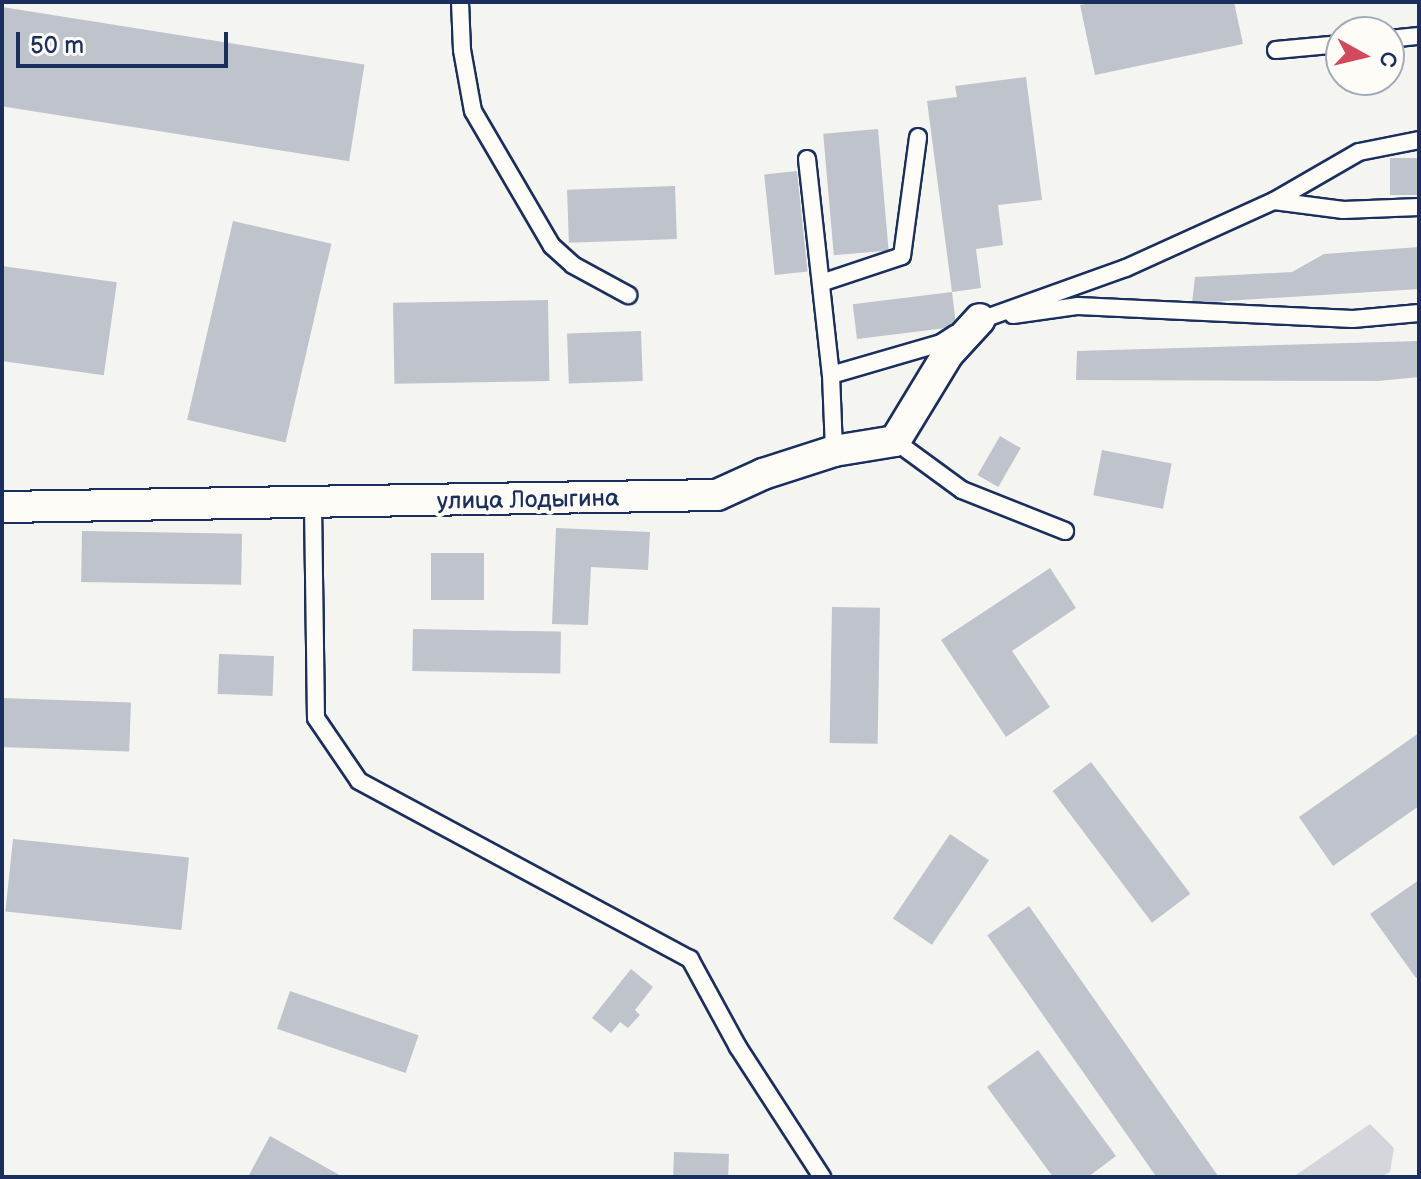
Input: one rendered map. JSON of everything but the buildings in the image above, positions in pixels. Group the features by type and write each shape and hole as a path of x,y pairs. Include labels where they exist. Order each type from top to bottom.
{"street":[{"path":"895,441 948,354 980,319"},
{"name":"улица Лодыгина","path":"2,507 717,495 763,474 834,451 895,441"}],"lane":[{"path":"460,2 462,50 473,111 552,246 573,265 628,295"},
{"path":"1276,50 1325,45"},
{"path":"821,283 902,256 918,137"},
{"path":"831,375 941,343 980,319 1126,268 1274,201 1359,152 1419,140"},
{"path":"807,159 831,375 834,451"},
{"path":"1274,201 1343,210 1419,207"},
{"path":"980,319 1078,306 1353,319 1419,313"},
{"path":"895,441 962,490 1065,531"},
{"path":"313,504 316,718 359,781 690,959 738,1047 822,1177"}],"shaded area":[{"path":"1370,1124 1394,1148 1390,1172 1380,1177 1293,1177"}]}
